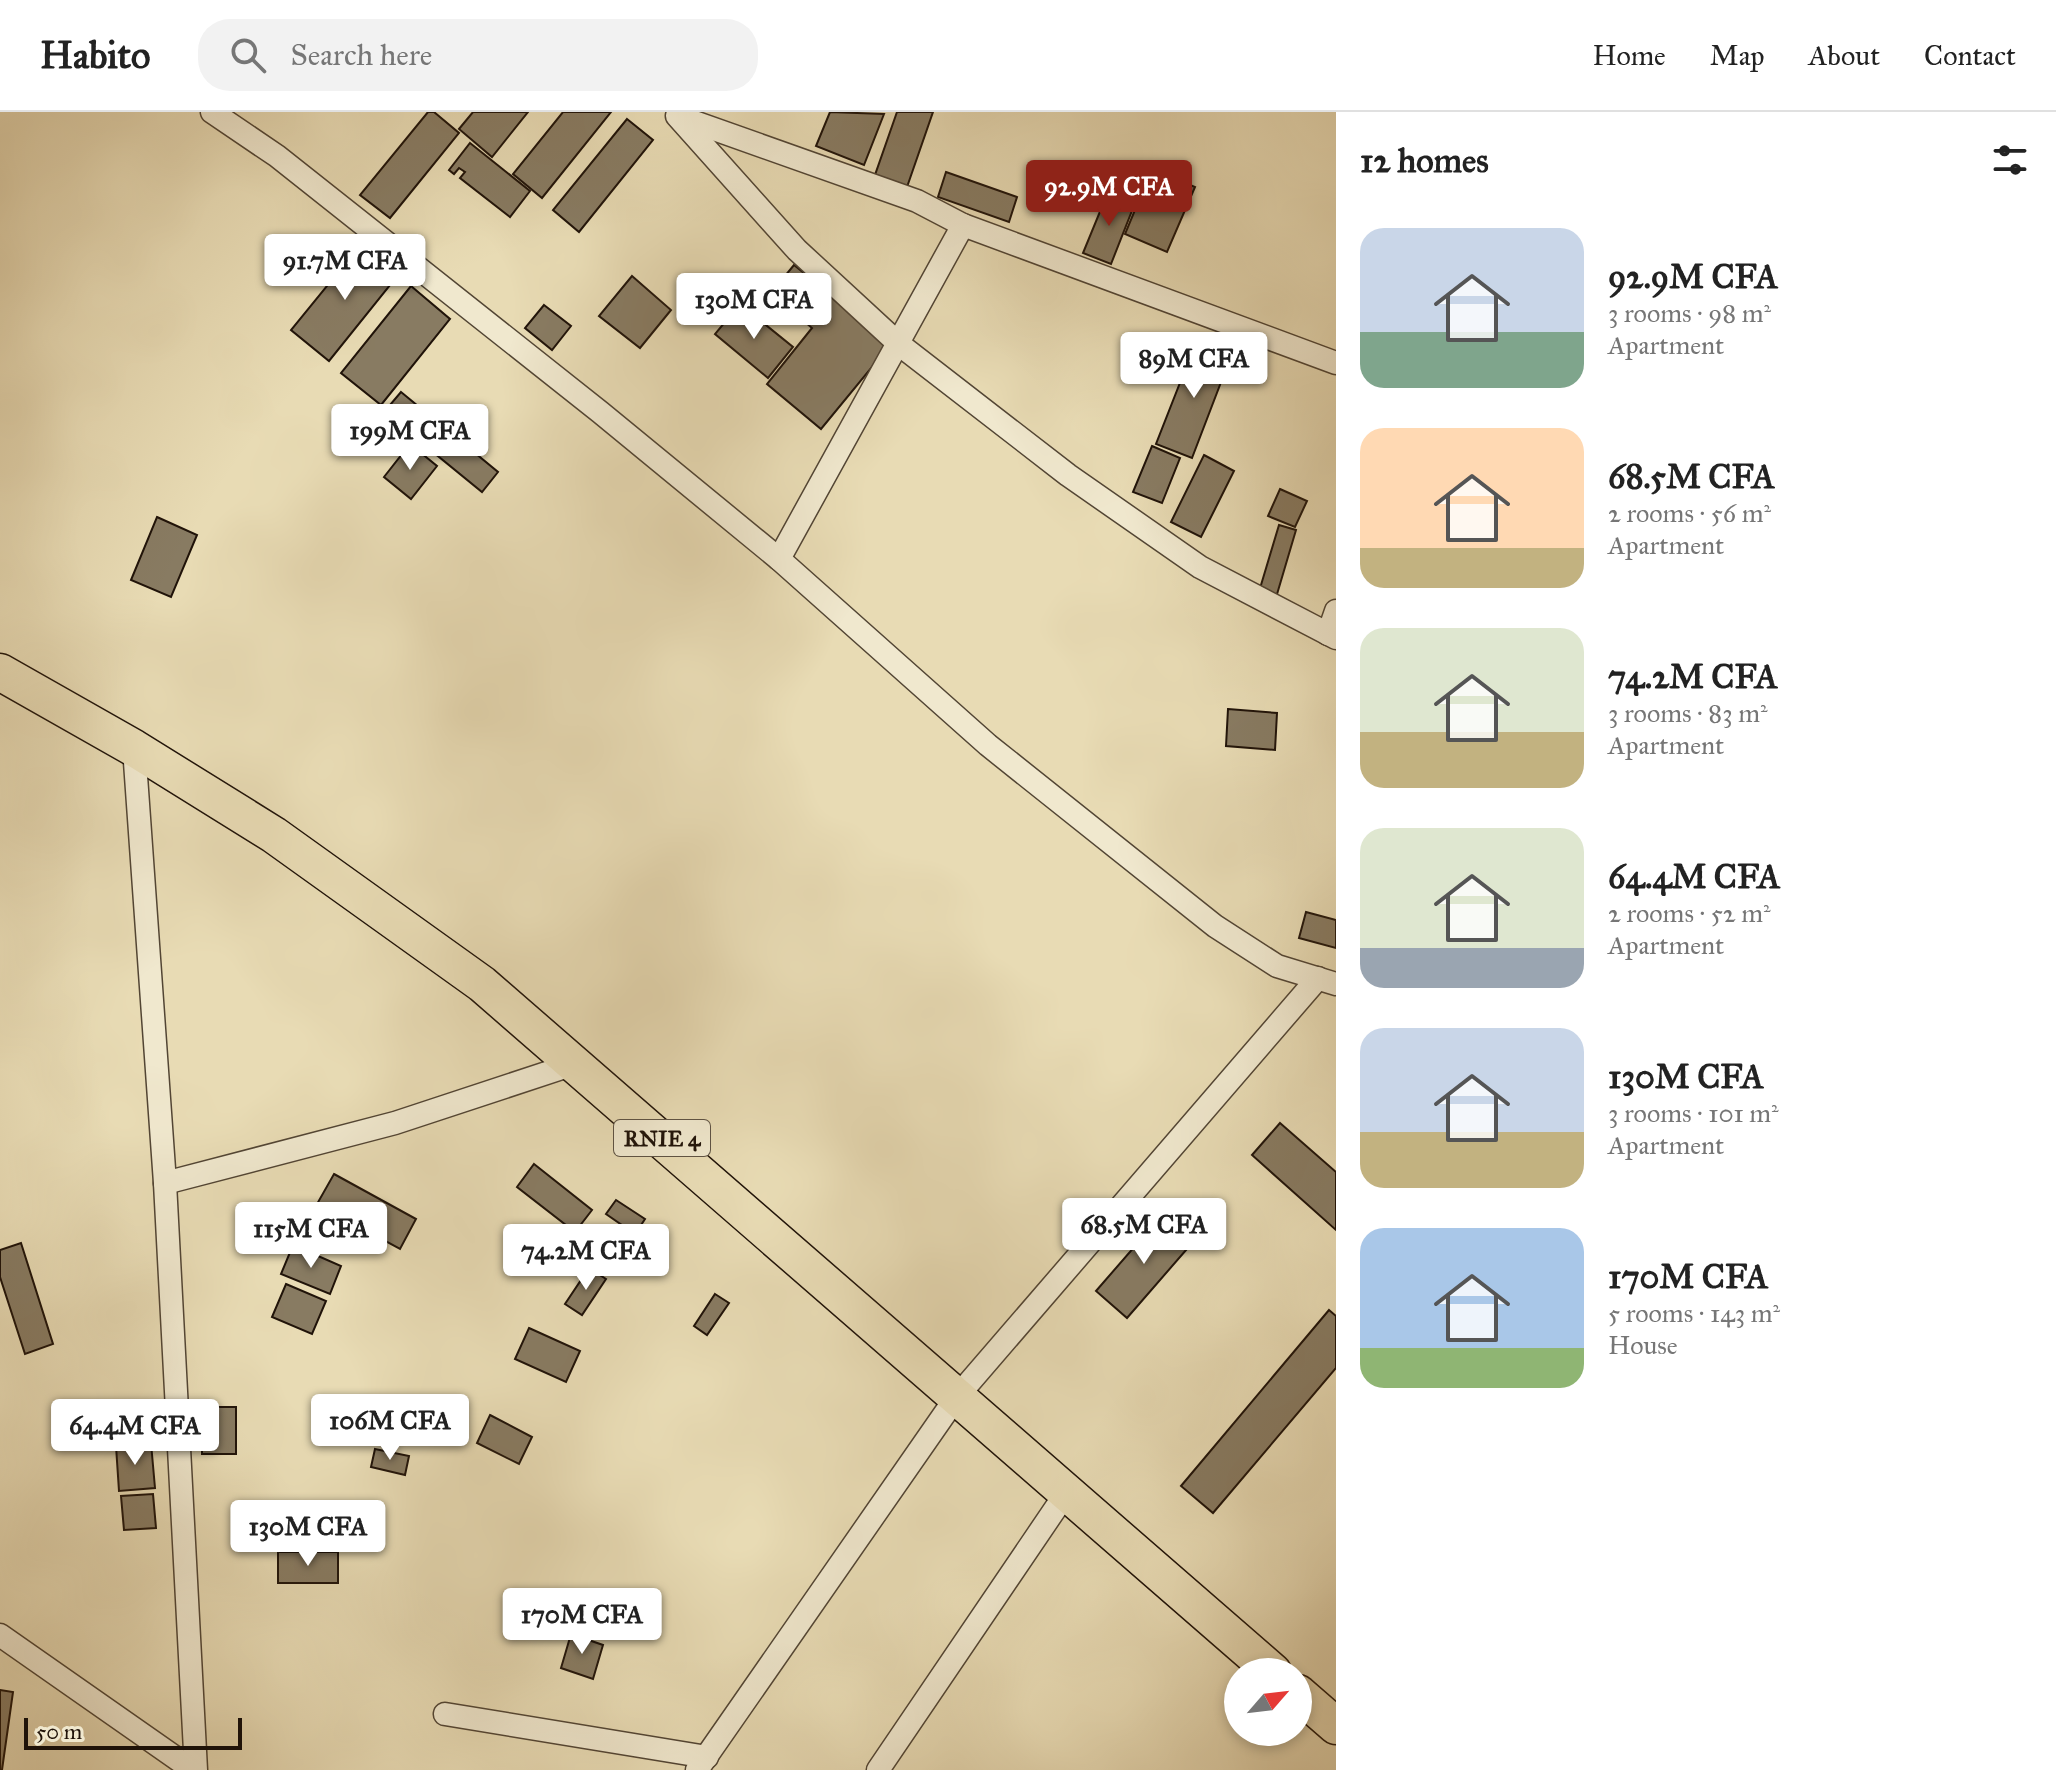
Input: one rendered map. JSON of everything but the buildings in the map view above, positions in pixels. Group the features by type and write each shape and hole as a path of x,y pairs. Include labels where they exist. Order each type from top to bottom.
{"main road":[{"name":"RNIE 4","path":"0,672 134,748 274,835 482,984 577,1063 955,1399 1257,1658"},
{"path":"1312,1705 1336,1726"}],"street":[{"path":"212,112 277,156 600,412 779,559 988,745 1215,926 1277,966 1327,981 955,1399 702,1764 445,1714"},
{"path":"674,113 917,201 963,225 1158,300 1336,363"},
{"path":"674,113 797,250 900,345 1068,475 1200,567 1332,636 1336,611"},
{"path":"779,559 900,345 963,225"},
{"path":"134,748 165,1183 195,1770"},
{"path":"165,1183 395,1123 577,1063"},
{"path":"878,1770 1066,1493"},
{"path":"0,1635 195,1770"}]}
